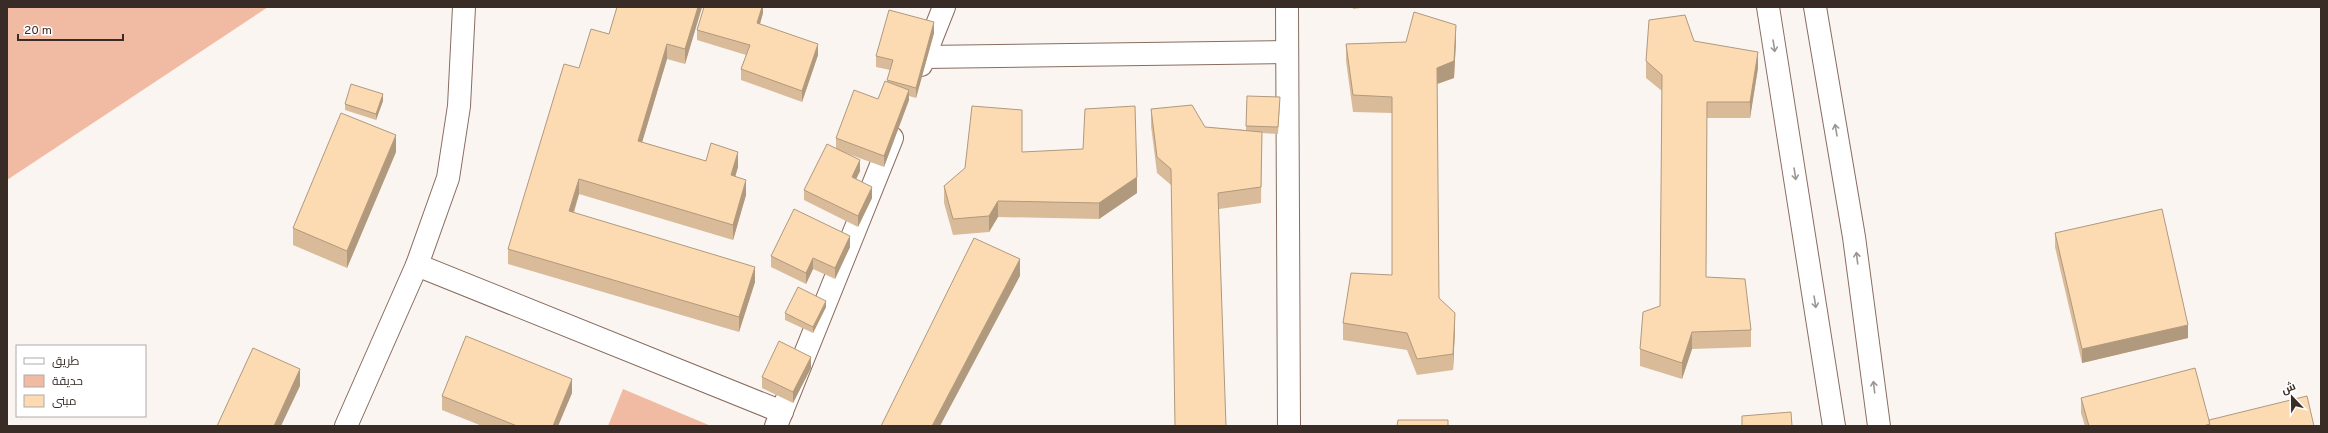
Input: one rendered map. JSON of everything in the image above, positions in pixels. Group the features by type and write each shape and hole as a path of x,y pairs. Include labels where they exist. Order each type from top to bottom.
{"street":[{"path":"346,426 417,265 448,178 459,106 464,7"},
{"path":"913,87 944,7"},
{"path":"1287,7 1289,426"},
{"path":"1768,7 1834,426"},
{"path":"1815,7 1854,237 1879,426"},
{"path":"924,57 1287,52"},
{"path":"417,265 779,419 901,116"}],"green space":[{"path":"7,7 268,7 7,180"},
{"path":"623,389 711,426 608,426"}],"building":[{"path":"617,7 698,7 685,49 667,44 638,141 706,161 711,143 738,152 731,175 746,180 733,225 579,179 569,211 755,267 739,317 508,249 564,64 579,68 591,29 609,34"},
{"path":"704,7 762,7 757,23 818,44 802,91 741,69 750,45 697,30"},
{"path":"889,10 934,22 916,88 887,80 893,60 876,56"},
{"path":"1414,12 1456,25 1454,61 1437,68 1439,298 1455,313 1453,354 1417,359 1407,333 1343,323 1351,273 1392,275 1392,97 1353,95 1346,44 1406,42"},
{"path":"1685,15 1694,41 1758,52 1750,102 1707,102 1706,277 1745,279 1751,330 1692,332 1682,363 1640,349 1643,312 1660,306 1662,75 1646,61 1649,20"},
{"path":"885,81 909,90 884,156 836,138 854,90 878,99"},
{"path":"351,84 383,94 376,114 345,104"},
{"path":"1247,96 1280,97 1278,127 1246,126"},
{"path":"1192,105 1205,127 1262,132 1261,187 1218,193 1226,426 1175,426 1171,169 1157,157 1151,109"},
{"path":"972,106 1022,110 1022,152 1083,149 1085,109 1135,106 1137,177 1099,203 998,201 989,216 953,219 944,186 965,168"},
{"path":"341,113 396,135 347,251 293,228"},
{"path":"827,144 860,160 852,177 872,187 858,216 804,190"},
{"path":"794,209 850,236 835,268 813,258 806,273 771,256"},
{"path":"2162,209 2188,325 2082,349 2055,233"},
{"path":"974,238 1020,259 932,426 881,426"},
{"path":"798,287 826,301 813,327 785,313"},
{"path":"466,336 572,379 553,426 517,426 442,396"},
{"path":"779,341 811,357 793,392 762,377"},
{"path":"253,348 300,369 274,426 217,426"},
{"path":"2195,368 2210,424 2203,426 2089,426 2081,398"},
{"path":"2307,396 2314,426 2210,426 2209,420"},
{"path":"1791,412 1792,426 1742,426 1742,416"},
{"path":"1398,420 1448,420 1448,426 1397,426"}]}
